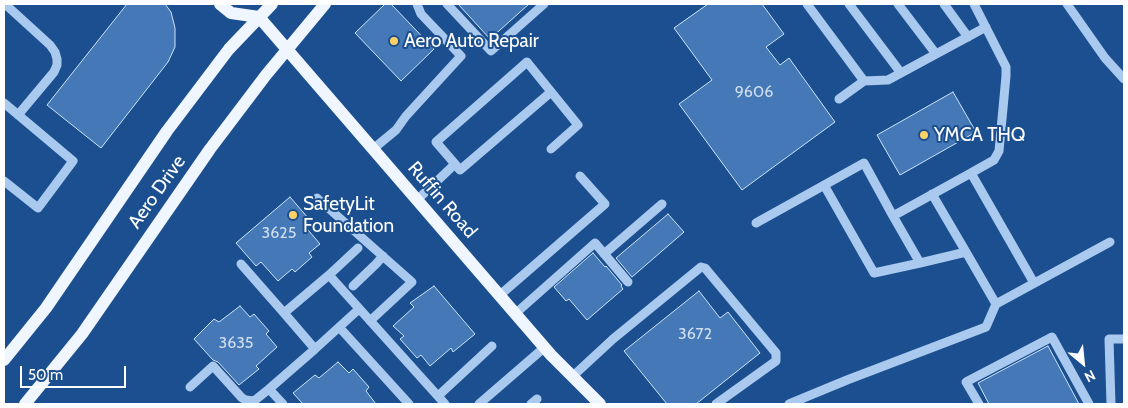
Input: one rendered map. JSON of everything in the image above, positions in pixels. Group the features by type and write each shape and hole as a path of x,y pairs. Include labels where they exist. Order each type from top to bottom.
{"main road":[{"path":"220,4 231,13 260,17 258,4"},
{"name":"Aero Drive","path":"4,360 46,308 173,123 229,49 272,4"},
{"name":"Aero Drive","path":"27,403 82,334 210,149 325,4"},
{"name":"Ruffin Road","path":"260,17 545,347 600,404"}],"lane":[{"path":"5,4 50,45 57,59 54,72 18,115"},
{"path":"373,149 396,130 406,116 461,56 421,14 417,4"},
{"path":"447,4 491,51 544,4"},
{"path":"807,4 864,82"},
{"path":"849,4 902,73"},
{"path":"898,4 936,54"},
{"path":"944,4 968,37"},
{"path":"893,216 994,160 1000,151 1006,67 974,4"},
{"path":"1067,4 1105,58 1124,79"},
{"path":"839,99 864,82 888,80 986,27"},
{"path":"551,92 460,170 436,142 527,62 551,92 578,126 552,149"},
{"path":"4,103 73,161 38,208 4,180"},
{"path":"756,223 864,163 920,263"},
{"path":"417,200 455,164"},
{"path":"971,173 1034,283"},
{"path":"500,295 604,204 580,176"},
{"path":"824,185 874,273 966,252"},
{"path":"932,194 996,304"},
{"path":"317,198 412,282 370,321"},
{"path":"604,254 662,204"},
{"path":"789,404 846,380 986,328 996,304 1110,242"},
{"path":"516,313 595,244 628,282"},
{"path":"284,313 358,248"},
{"path":"353,286 383,256"},
{"path":"241,264 315,348"},
{"path":"572,376 621,332 701,267 706,268 776,353 776,361 716,404"},
{"path":"329,275 445,404"},
{"path":"190,387 213,366 242,398 254,401 359,309"},
{"path":"339,327 409,404"},
{"path":"979,404 966,382 1052,337 1090,404"},
{"path":"1111,404 1109,339 1124,338"},
{"path":"438,396 492,346"},
{"path":"479,404 545,347"},
{"path":"269,389 282,404"}],"building":[{"path":"127,4 165,4 171,12 175,28 175,47 168,62 101,148 47,105"},
{"name":"Aero Auto Repair","path":"385,4 391,4 434,49 401,81 355,33"},
{"path":"458,4 529,4 490,39"},
{"path":"708,4 762,4 784,34 766,47 780,65 789,58 835,122 742,190 679,104 712,80 674,28"},
{"path":"953,92 976,132 900,175 877,135"},
{"path":"290,197 309,219 303,224 320,244 309,253 312,257 295,272 292,269 278,281 261,262 256,266 236,243"},
{"path":"668,214 684,232 632,277 616,258"},
{"path":"593,253 622,285 623,289 587,320 569,299 566,301 554,287"},
{"path":"434,286 475,334 453,352 451,348 430,366 421,355 417,358 400,339 404,336 393,326 414,307 410,303"},
{"path":"699,291 720,318 728,312 760,353 696,404 667,404 624,351"},
{"path":"240,306 250,317 254,314 269,331 266,334 277,347 256,366 259,369 239,385 194,339 214,319 219,322"},
{"path":"1048,346 1079,404 989,404 978,383"},
{"path":"338,362 349,373 353,369 369,387 366,391 376,404 303,404 293,393 315,375 319,378"}],"place":[{"name":"Aero Auto Repair","path":"394,41"},
{"name":"YMCA THQ","path":"924,135"},
{"name":"SafetyLit Foundation","path":"293,215"}]}
